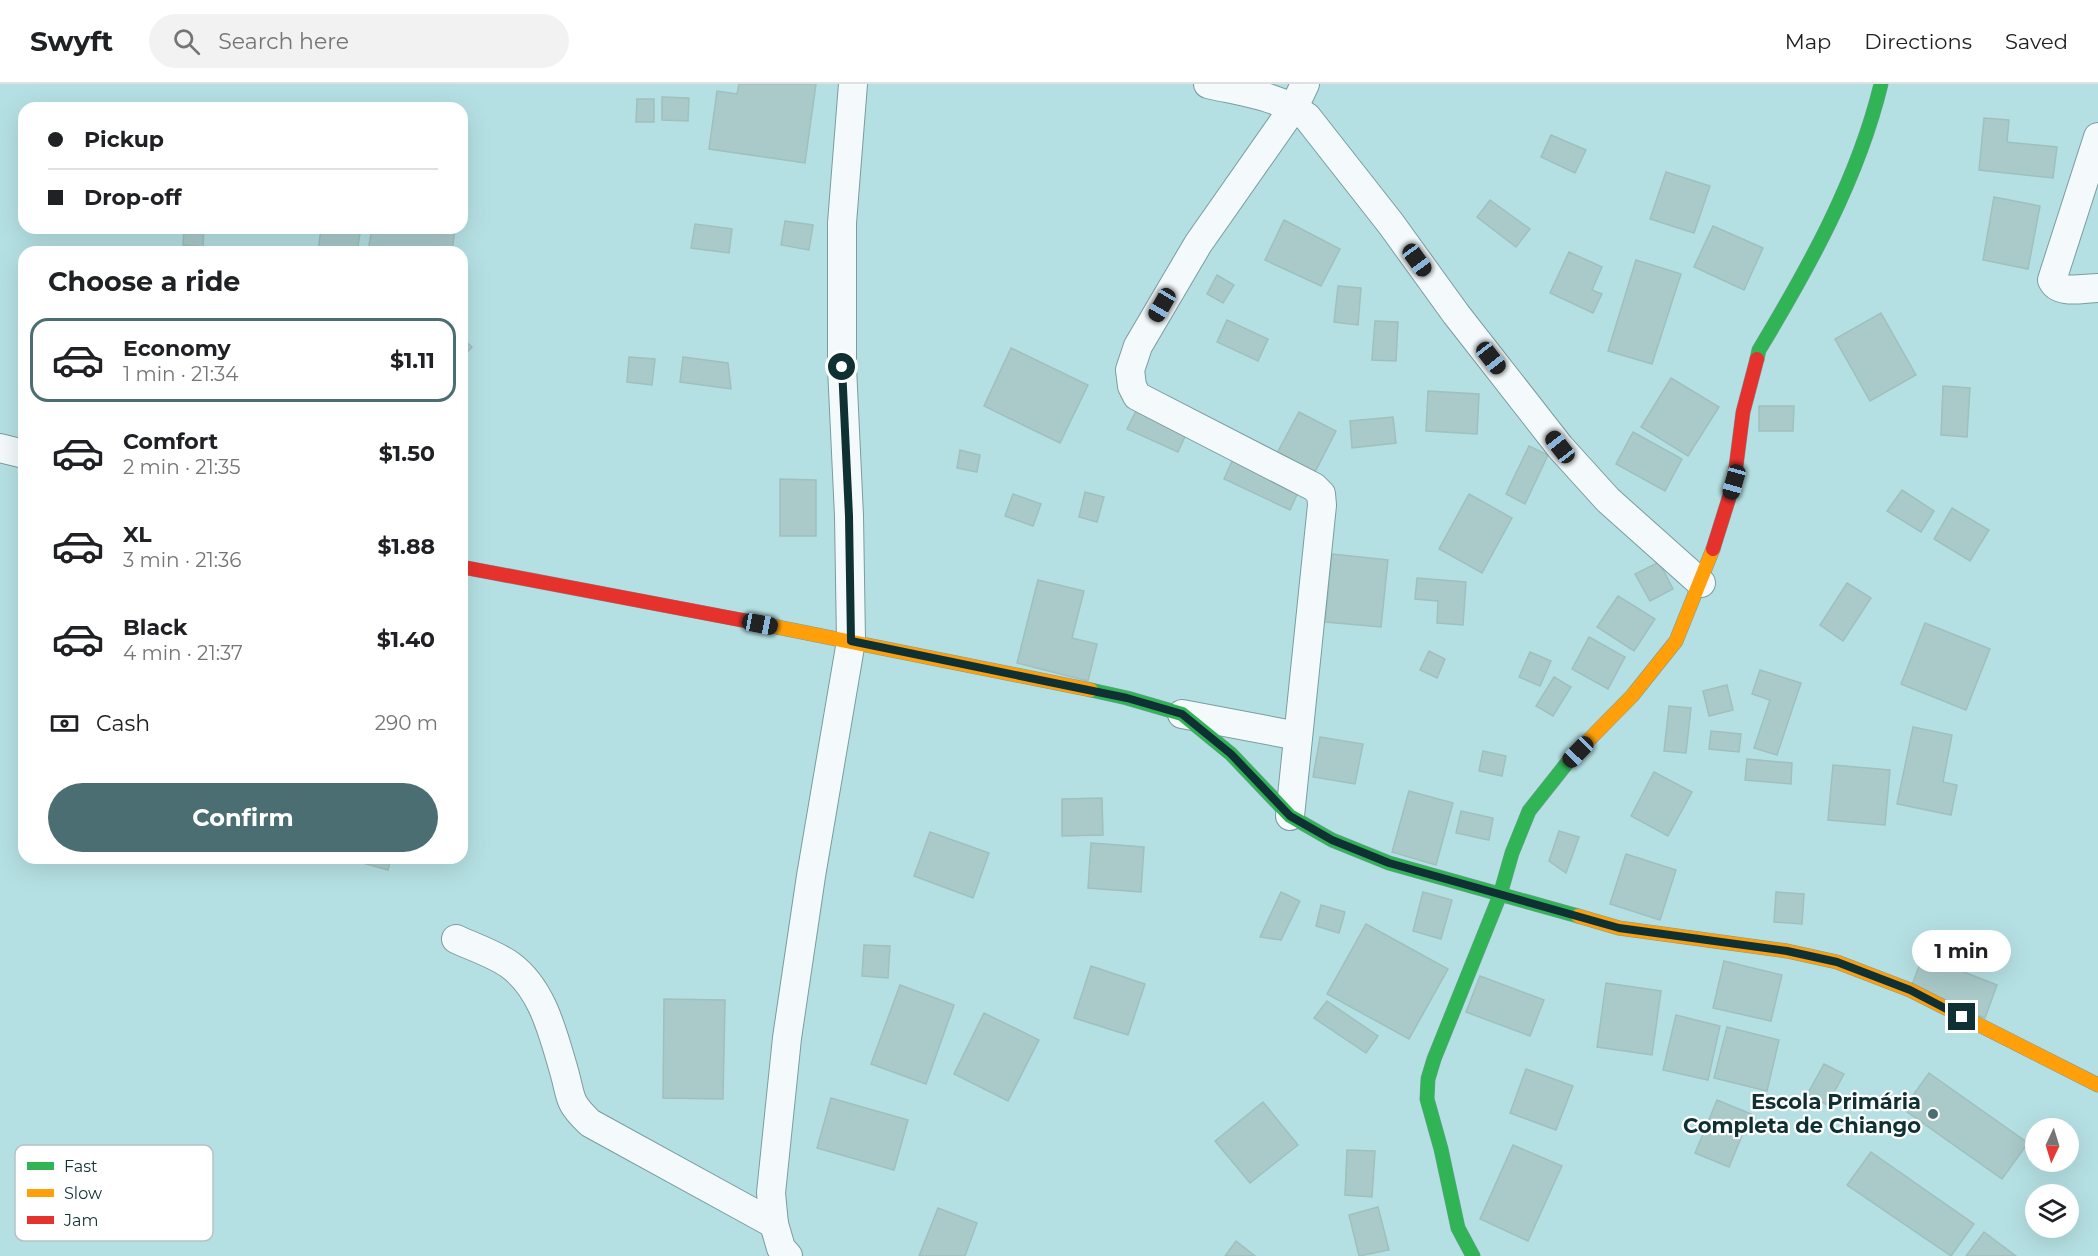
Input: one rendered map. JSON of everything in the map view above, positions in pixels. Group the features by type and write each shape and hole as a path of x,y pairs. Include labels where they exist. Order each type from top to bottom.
{"street":[{"path":"788,1256 781,1248 774,1224 771,1193 787,1038 811,876 851,641 849,516 842,367 842,223 853,84"},
{"path":"1208,84 1271,98 1300,96"},
{"path":"1469,1255 1458,1227 1441,1149 1427,1099 1428,1079 1500,895 1512,853 1529,811 1564,765 1632,696 1676,641 1715,545 1734,482 1743,412 1759,350 1792,295 1833,216 1872,122 1881,84"},
{"path":"1300,96 1307,117 1560,447 1608,501 1701,583"},
{"path":"1290,816 1322,506 1321,494 1314,487 1137,396 1132,386 1130,370 1138,346 1198,244 1300,96"},
{"path":"2098,137 2052,280 2055,286 2062,289 2098,288"},
{"path":"0,448 18,452"},
{"path":"468,568 851,641 1127,698 1182,714 1298,736"},
{"path":"1182,714 1231,754 1290,816 1332,840 1389,863 1619,928 1787,951 1837,962 1910,990 2098,1085"},
{"path":"456,939 508,964 526,978 541,1004 574,1108 590,1124 774,1224"}],"building":[{"path":"739,84 816,84 805,163 709,149 717,91 737,94"},
{"path":"662,97 689,98 688,121 662,120"},
{"path":"637,99 654,99 654,122 636,122"},
{"path":"1984,118 2009,120 2007,142 2057,147 2053,178 1979,170"},
{"path":"1551,135 1586,150 1575,173 1541,157"},
{"path":"1666,172 1710,186 1694,233 1650,219"},
{"path":"1994,197 2040,206 2028,269 1983,260"},
{"path":"1490,200 1530,229 1516,247 1477,217"},
{"path":"1284,220 1340,249 1321,286 1265,260"},
{"path":"785,221 813,225 809,250 781,245"},
{"path":"695,224 732,229 729,253 691,248"},
{"path":"1713,226 1763,248 1744,290 1694,267"},
{"path":"184,234 204,234 203,246 183,245"},
{"path":"320,234 360,234 358,246 319,246"},
{"path":"371,234 454,234 453,246 369,246"},
{"path":"1569,252 1602,267 1592,290 1602,294 1593,313 1550,293"},
{"path":"1636,260 1681,274 1652,364 1608,351"},
{"path":"1217,275 1234,285 1223,303 1207,294"},
{"path":"1338,286 1361,288 1358,325 1334,322"},
{"path":"1881,313 1916,375 1870,401 1835,339"},
{"path":"1227,320 1268,339 1258,361 1217,342"},
{"path":"1375,321 1398,322 1396,361 1372,360"},
{"path":"1011,348 1088,385 1060,443 984,406"},
{"path":"629,357 655,359 652,385 627,382"},
{"path":"683,357 728,363 731,389 680,382"},
{"path":"1671,378 1719,407 1688,456 1641,427"},
{"path":"1943,386 1970,388 1967,437 1941,435"},
{"path":"1428,391 1479,394 1477,434 1426,431"},
{"path":"1759,406 1794,406 1793,431 1759,431"},
{"path":"1137,409 1187,432 1178,452 1127,429"},
{"path":"1299,412 1336,431 1313,476 1275,457"},
{"path":"1393,417 1396,443 1352,448 1350,421"},
{"path":"1633,432 1682,459 1665,491 1616,464"},
{"path":"1529,446 1548,455 1525,504 1506,494"},
{"path":"960,450 980,455 977,472 957,468"},
{"path":"1233,459 1299,490 1290,510 1224,479"},
{"path":"780,479 816,480 816,536 780,536"},
{"path":"1902,490 1934,511 1921,532 1887,511"},
{"path":"1085,492 1104,497 1097,522 1079,517"},
{"path":"1013,494 1041,504 1033,526 1005,516"},
{"path":"1469,494 1512,518 1482,573 1439,549"},
{"path":"1952,508 1989,530 1970,561 1934,539"},
{"path":"1332,554 1388,560 1381,627 1325,622"},
{"path":"1659,562 1673,589 1650,601 1635,574"},
{"path":"1417,578 1466,582 1463,625 1437,623 1438,601 1415,599"},
{"path":"1038,580 1084,591 1072,638 1097,644 1088,681 1017,663"},
{"path":"1847,583 1871,598 1843,641 1820,625"},
{"path":"1618,596 1655,619 1634,651 1597,627"},
{"path":"1925,623 1990,649 1966,710 1901,684"},
{"path":"1589,637 1625,657 1608,689 1572,669"},
{"path":"1429,651 1445,659 1437,678 1420,670"},
{"path":"1530,652 1551,661 1540,686 1519,677"},
{"path":"1760,670 1801,683 1777,755 1754,748 1770,700 1752,694"},
{"path":"1554,677 1571,687 1553,716 1536,706"},
{"path":"1727,685 1733,710 1709,716 1703,691"},
{"path":"1669,706 1691,708 1686,753 1664,751"},
{"path":"1913,727 1952,735 1943,782 1957,785 1951,815 1897,804"},
{"path":"1711,731 1741,734 1739,752 1709,749"},
{"path":"1320,737 1363,744 1355,784 1313,777"},
{"path":"1483,751 1506,756 1502,776 1479,771"},
{"path":"1747,759 1792,763 1791,784 1745,780"},
{"path":"1833,765 1890,770 1885,825 1828,820"},
{"path":"1654,772 1692,792 1668,836 1631,816"},
{"path":"1409,791 1453,803 1436,865 1392,852"},
{"path":"1102,798 1103,835 1062,836 1062,799"},
{"path":"1461,811 1493,818 1489,840 1456,833"},
{"path":"1559,831 1579,837 1566,873 1549,861"},
{"path":"930,832 989,853 973,898 914,876"},
{"path":"1091,843 1144,847 1141,892 1088,888"},
{"path":"1626,854 1676,870 1660,920 1610,904"},
{"path":"366,864 390,864 388,870"},
{"path":"1281,892 1300,901 1281,940 1260,937"},
{"path":"1423,892 1452,900 1441,939 1413,931"},
{"path":"1776,892 1804,894 1802,924 1774,922"},
{"path":"1321,905 1345,912 1339,933 1316,926"},
{"path":"1366,924 1448,969 1409,1039 1327,994"},
{"path":"864,945 890,946 888,978 862,976"},
{"path":"1923,956 1997,985 1985,1018 1910,990"},
{"path":"1724,961 1782,975 1771,1021 1713,1008"},
{"path":"1091,966 1145,984 1128,1035 1074,1018"},
{"path":"1480,976 1544,1000 1530,1036 1466,1012"},
{"path":"1606,983 1661,991 1652,1055 1597,1047"},
{"path":"900,985 954,1005 926,1084 871,1064"},
{"path":"664,999 725,1000 723,1099 663,1098"},
{"path":"1327,1001 1378,1036 1366,1053 1314,1018"},
{"path":"984,1013 1039,1040 1008,1101 954,1074"},
{"path":"1676,1015 1720,1026 1708,1080 1663,1070"},
{"path":"1727,1027 1779,1040 1767,1091 1714,1078"},
{"path":"1824,1064 1844,1074 1827,1105 1807,1095"},
{"path":"1526,1069 1573,1086 1556,1130 1510,1113"},
{"path":"1929,1073 2025,1141 2025,1147 2002,1179 1903,1109"},
{"path":"831,1098 908,1120 894,1170 817,1148"},
{"path":"1717,1100 1751,1114 1729,1167 1695,1153"},
{"path":"1263,1102 1298,1145 1250,1183 1215,1141"},
{"path":"1513,1145 1562,1166 1528,1241 1480,1219"},
{"path":"1347,1150 1375,1151 1372,1197 1345,1195"},
{"path":"1871,1152 1974,1224 1951,1256 1847,1185"},
{"path":"1378,1207 1389,1250 1359,1256 1349,1215"},
{"path":"938,1208 977,1223 965,1256 919,1256"},
{"path":"1984,1232 2016,1256 1966,1256"},
{"path":"1236,1241 1255,1256 1225,1256"}],"traffic: fast":[{"path":"1757,359 1759,350 1830,222 1859,154 1881,84"},
{"path":"1091,690 1182,714 1231,754 1290,816 1332,840 1389,863 1578,916"},
{"path":"1473,1256 1458,1228 1441,1149 1427,1099 1428,1079 1500,895 1512,853 1529,811 1571,758"}],"traffic: slow":[{"path":"1571,758 1632,696 1676,641 1713,549"},
{"path":"757,623 1091,690"},
{"path":"1578,916 1619,928 1787,951 1837,962 1910,990 2098,1085"}],"traffic: jam":[{"path":"1713,549 1734,482 1743,412 1757,359"},
{"path":"468,568 757,623"}],"place":[{"name":"Escola Primária Completa de Chiango","path":"1933,1114"}],"route":[{"path":"842,367 849,516 851,641 1127,698 1182,714 1231,754 1290,816 1332,840 1389,863 1619,928 1787,951 1837,962 1910,990 1962,1017"}]}
